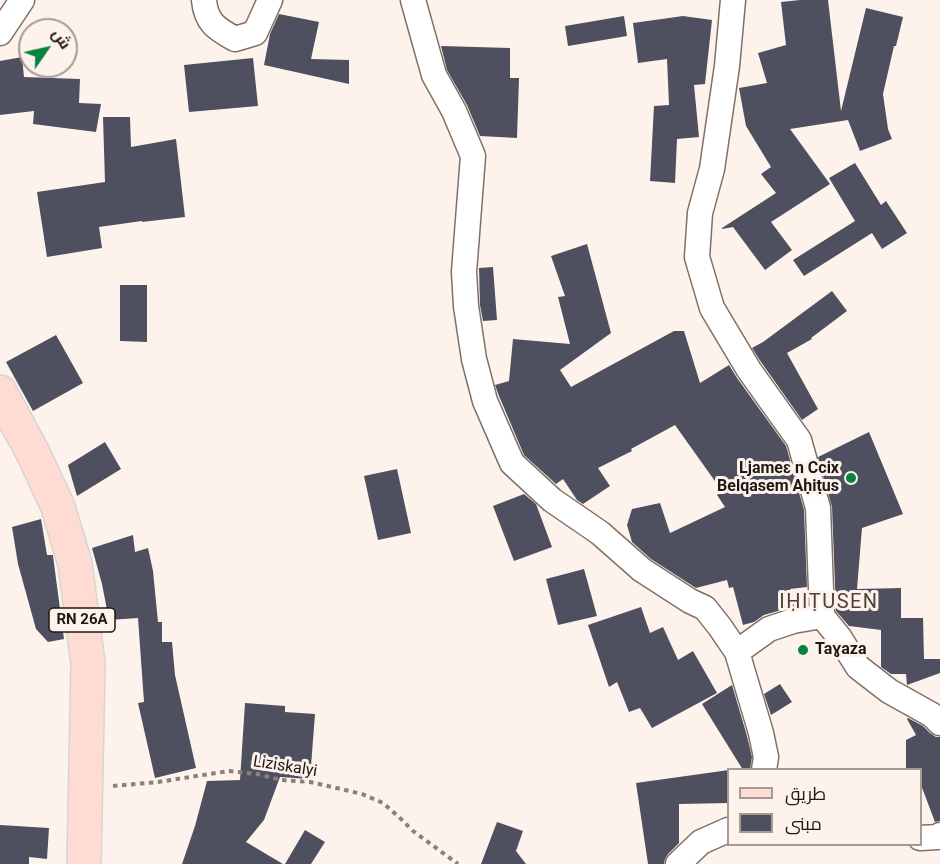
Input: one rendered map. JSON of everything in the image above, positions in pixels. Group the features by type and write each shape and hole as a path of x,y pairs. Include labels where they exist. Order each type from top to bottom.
{"main road":[{"name":"RN 26A","path":"0,392 33,453 58,507 75,564 88,663 84,864"}],"street":[{"path":"0,33 22,0"},
{"path":"204,0 214,27 235,39 255,33 270,0"},
{"path":"413,0 434,75 454,111 473,156 464,272 466,306 474,359 484,401 512,463 552,500 600,533 642,570 705,608 737,652 762,733 766,757 764,768"},
{"path":"734,0 712,169 700,213 697,257 712,308 749,370 799,440 818,508 822,616 858,667 889,692 932,715 940,723"},
{"path":"737,652 769,629 793,621 822,616"},
{"path":"678,864 701,842 727,831"},
{"path":"922,838 940,835"}],"path":[{"name":"Liziskalyi","path":"86,786 158,782 229,771 257,774 281,780 310,782 362,794 383,803 413,831 458,864"}],"building":[{"path":"828,0 841,111 866,8 903,17 883,94 888,129 892,139 860,151 848,120 790,129 830,184 771,222 792,250 765,270 733,227 722,229 776,193 761,174 771,167 746,126 739,88 767,83 758,53 786,45 781,2"},
{"path":"279,14 319,22 311,59 349,60 349,84 264,65 270,34"},
{"path":"624,16 627,36 568,46 565,26"},
{"path":"683,16 712,20 705,84 694,85 699,137 677,139 675,183 650,181 654,106 669,105 667,59 638,63 633,23"},
{"path":"441,46 510,48 510,78 519,78 517,138 480,136 467,105 447,70"},
{"path":"18,58 18,78 80,79 79,103 101,104 96,132 33,124 34,111 0,115 0,61"},
{"path":"253,58 258,106 189,112 184,65"},
{"path":"103,117 130,117 131,147 176,139 185,217 99,227 102,248 47,257 37,192 105,182"},
{"path":"855,163 881,205 886,201 907,233 882,249 872,233 804,276 793,260 855,221 829,178"},
{"path":"587,244 611,333 560,370 571,387 674,331 684,331 700,383 729,365 786,446 804,510 807,587 790,589 795,606 764,615 754,622 743,625 733,587 729,588 727,580 696,588 651,559 632,542 627,525 632,509 660,503 670,533 725,507 717,495 722,491 675,425 598,468 610,486 583,504 577,500 563,479 556,484 524,455 495,385 509,381 513,339 570,344 558,297 565,296 551,256"},
{"path":"493,267 497,320 483,321 479,268"},
{"path":"120,285 147,285 147,342 120,341"},
{"path":"832,291 847,311 812,339 787,353 818,409 802,420 752,348"},
{"path":"56,335 83,383 33,411 6,362"},
{"path":"869,432 903,514 862,528 857,589 901,588 901,618 923,618 924,659 940,659 940,673 907,685 906,674 891,674 881,667 881,630 849,626 836,611 832,507 818,457"},
{"path":"105,442 121,469 77,496 68,465"},
{"path":"397,469 411,533 378,540 364,476"},
{"path":"524,494 536,504 552,547 514,561 493,506"},
{"path":"41,519 47,555 53,555 64,639 48,642 36,629 18,564 12,527"},
{"path":"133,535 135,552 148,548 153,571 158,622 162,622 162,642 172,642 175,675 196,768 155,778 138,703 144,702 138,618 109,620 92,548"},
{"path":"584,569 597,616 558,625 546,579"},
{"path":"641,607 650,633 663,627 678,660 693,651 717,693 652,728 640,708 629,712 617,682 609,687 588,625"},
{"path":"780,684 792,702 771,715 764,694"},
{"path":"732,685 752,757 750,768 742,768 702,704"},
{"path":"245,703 285,706 285,712 315,714 310,779 280,777 264,820 246,842 283,864 182,864 207,781 240,780"},
{"path":"907,719 923,726 936,737 940,737 940,821 935,822 922,788 922,768 906,768 906,740 916,735"},
{"path":"727,770 727,803 679,804 679,843 668,854 664,864 648,864 636,783"},
{"path":"497,822 523,831 516,851 526,864 481,864"},
{"path":"0,825 49,828 47,859 29,857 29,864 0,864"},
{"path":"305,830 325,842 311,864 285,864"}],"place":[{"name":"Ljameɛ n Ccix Belqasem Aḥiṭus","path":"851,478"},
{"name":"Taɣaza","path":"803,650"}],"district":[{"name":"IḤIṬUSEN","path":"829,603"}]}
